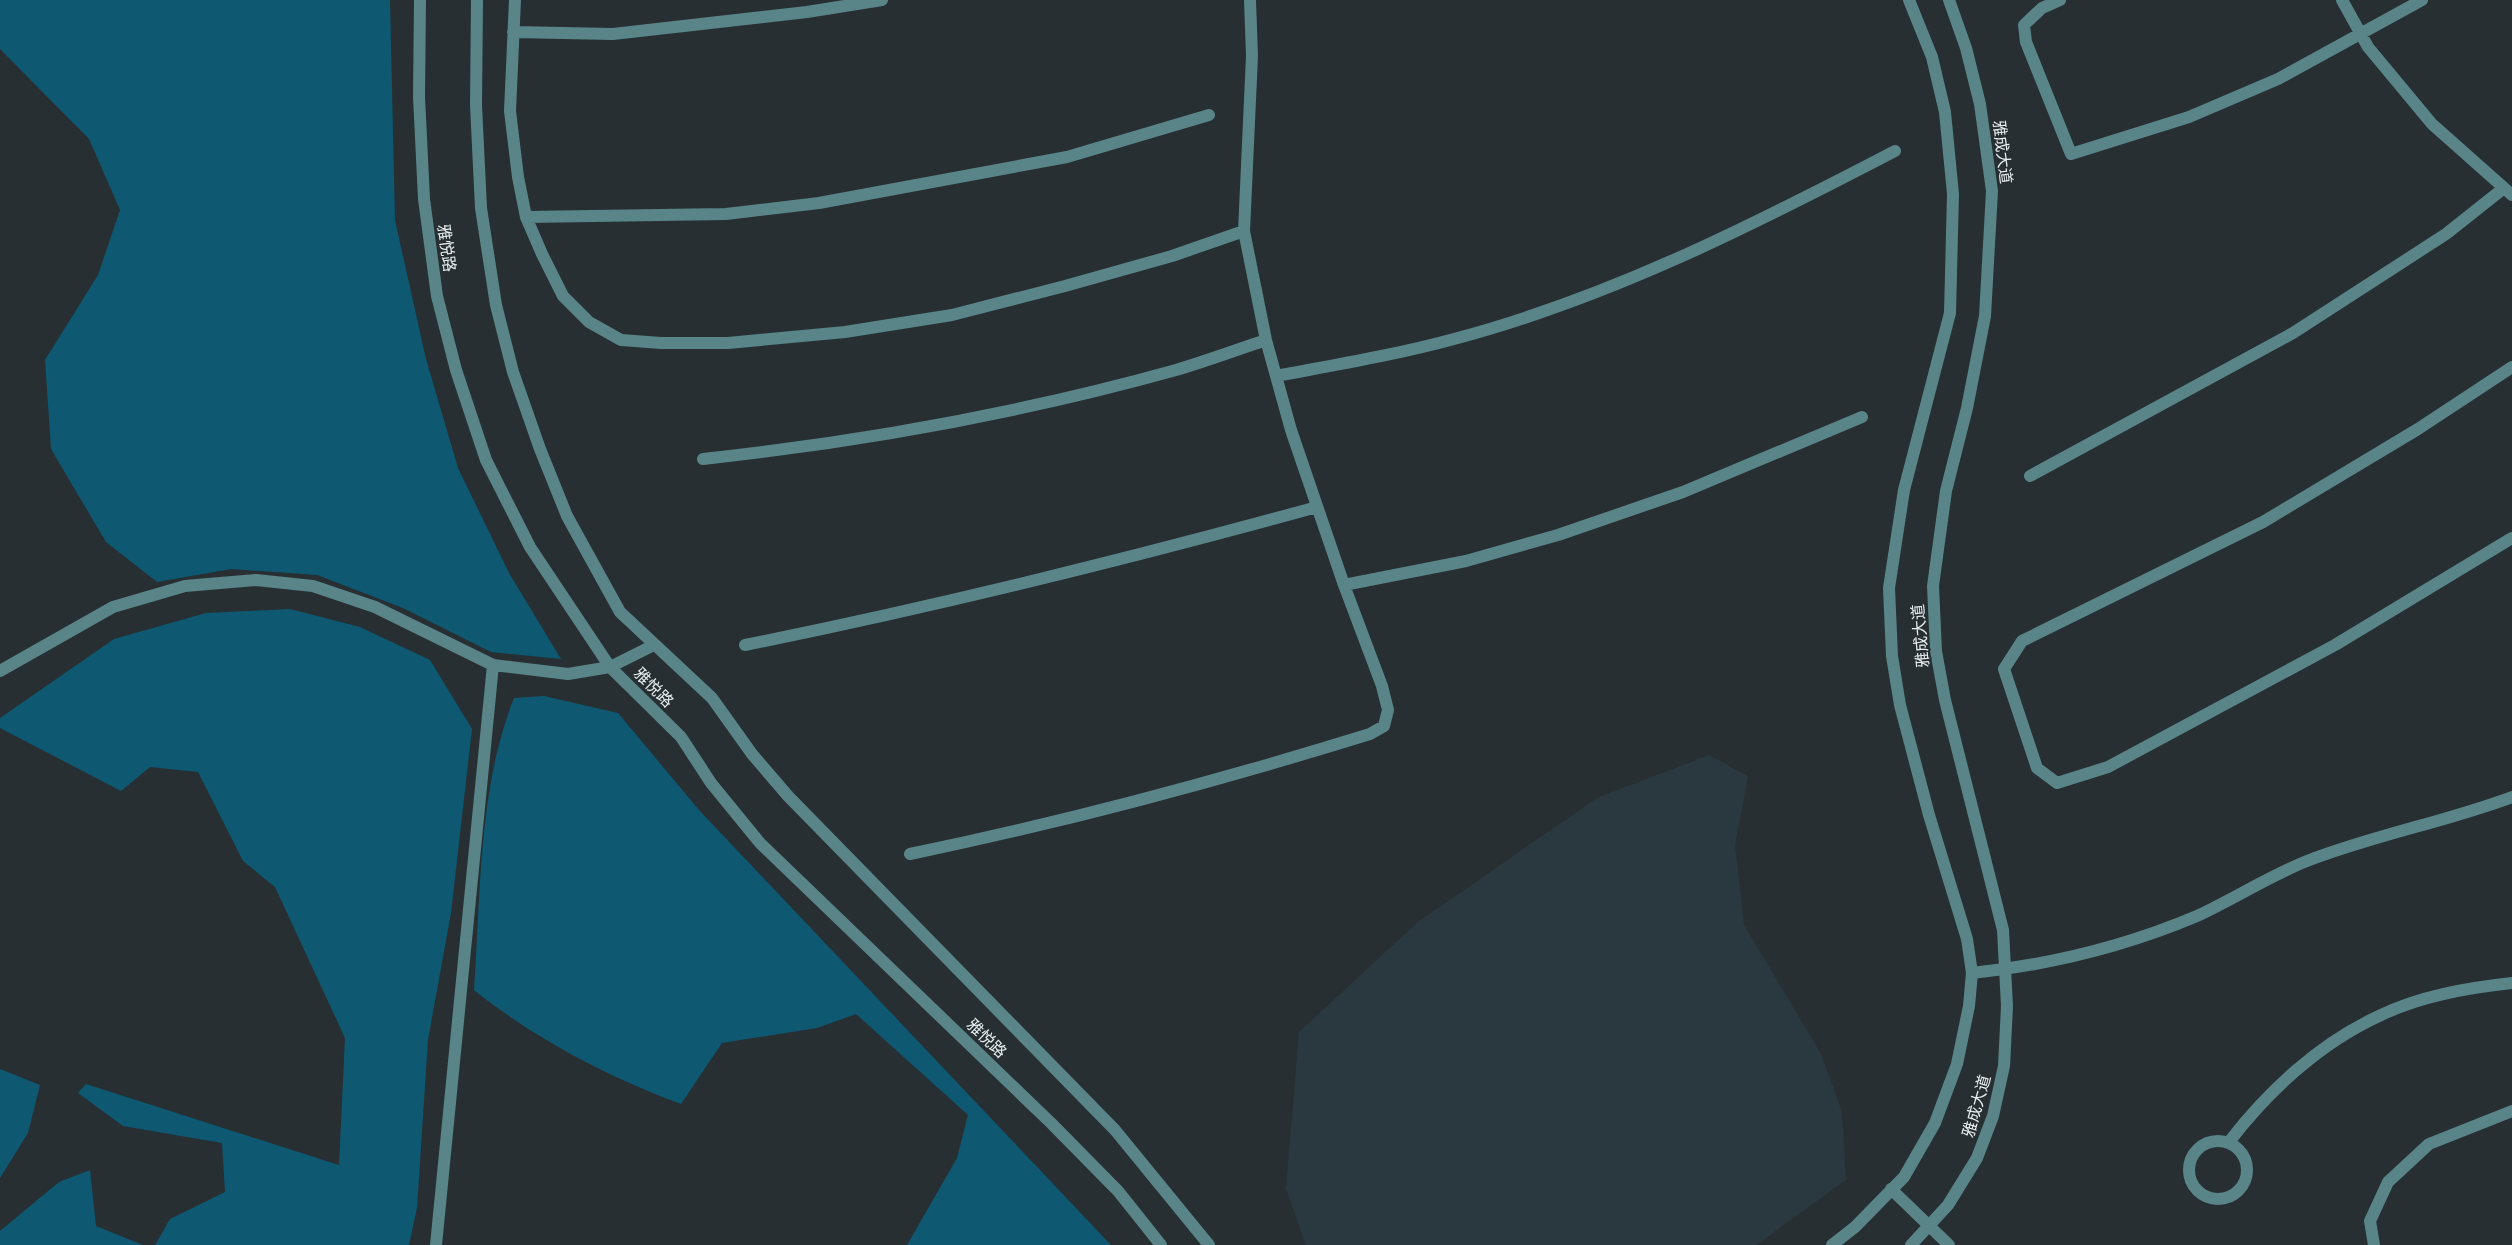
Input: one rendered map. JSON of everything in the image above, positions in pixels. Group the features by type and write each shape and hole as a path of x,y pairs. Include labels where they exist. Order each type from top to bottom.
{"street":[{"name":"雅悦路","path":"420,0 418,96 424,199 437,296 456,370 486,460 530,547 610,667 681,737 711,783 760,843 1051,1123 1118,1191 1161,1245"},
{"name":"雅悦路","path":"477,0 476,105 482,208 495,305 513,372 567,516 620,612 712,698 752,754 788,796 1115,1130 1209,1245"},
{"path":"515,0 510,111 518,177 526,217 563,296 589,322 621,340 661,344 751,341 845,332 952,315 1172,256 1244,231"},
{"path":"513,32 613,34 807,12 882,0"},
{"path":"909,854 1023,831 1235,776 1370,734 1384,726 1388,711 1382,686 1317,507 1276,376 1266,340 1244,231 1252,56 1250,0"},
{"path":"1832,1245 1855,1227 1904,1177 1935,1123 1957,1064 1969,1006 1972,973 1967,939 1929,815 1900,705 1892,656 1889,588 1904,490 1950,313 1953,206 1945,112 1932,57 1909,0"},
{"name":"雅成大道","path":"1911,1245 1948,1205 1977,1158 1993,1116 2004,1066 2006,969 2003,930 1945,700 1936,651 1933,586 1946,491 1967,408 1985,316 1992,191 1980,104 1966,48 1949,0"},
{"path":"2060,0 2042,8 2024,25 2026,42 2071,154 2189,117 2278,79 2422,0"},
{"path":"2030,476 2293,333 2508,192 2432,124 2368,46 2342,0"},
{"path":"526,217 726,214 819,203 1067,157 1209,115"},
{"path":"1276,376 1364,360 1454,339 1546,310 1656,268 1779,211 1895,151"},
{"path":"703,459 910,429 1052,400 1177,370 1266,340"},
{"path":"2512,367 2418,429 2263,522 2022,641 2004,669 2037,768 2056,783 2108,767 2335,645 2512,538"},
{"path":"1344,585 1466,561 1558,535 1683,492 1862,417"},
{"path":"745,645 996,590 1137,556 1317,507"},
{"path":"0,671 113,607 185,585 256,580 313,586 375,607 493,665 568,674 610,667 654,645"},
{"path":"436,1245 493,665"},
{"path":"1972,973 2006,969 2098,950 2145,935 2196,916 2306,861 2512,797"},
{"path":"2229,1142 2250,1115 2323,1048 2379,1016 2429,998 2512,982"},
{"path":"2374,1245 2370,1221 2388,1182 2429,1144 2512,1111"},
{"path":"2210,1141 2229,1142 2243,1154 2248,1172 2241,1189 2225,1199 2206,1198 2192,1186 2187,1168 2194,1150 2210,1141"},
{"path":"1891,1189 1949,1245"}],"shaded area":[{"path":"0,0 390,0 395,220 426,359 458,468 509,573 561,659 491,652 403,608 317,575 231,569 157,582 106,542 51,449 45,360 98,275 120,210 89,139 0,49"},
{"path":"290,609 360,627 430,660 472,729 451,913 428,1040 417,1208 409,1245 155,1245 170,1219 225,1192 222,1143 123,1126 78,1093 86,1084 339,1165 345,1038 275,887 243,861 198,772 150,767 121,791 0,728 0,718 114,639 206,613"},
{"path":"544,696 618,713 699,810 1111,1245 907,1245 957,1158 968,1115 856,1014 817,1028 722,1043 681,1104 626,1082 573,1055 522,1025 474,990 487,805 502,733 514,698"},
{"path":"1709,755 1748,776 1735,845 1744,925 1821,1054 1842,1112 1846,1180 1756,1245 1306,1245 1286,1189 1299,1032 1418,922 1597,798"},
{"path":"0,1069 40,1085 28,1133 0,1178"},
{"path":"90,1170 96,1226 143,1245 0,1245 0,1231 59,1182"}]}
